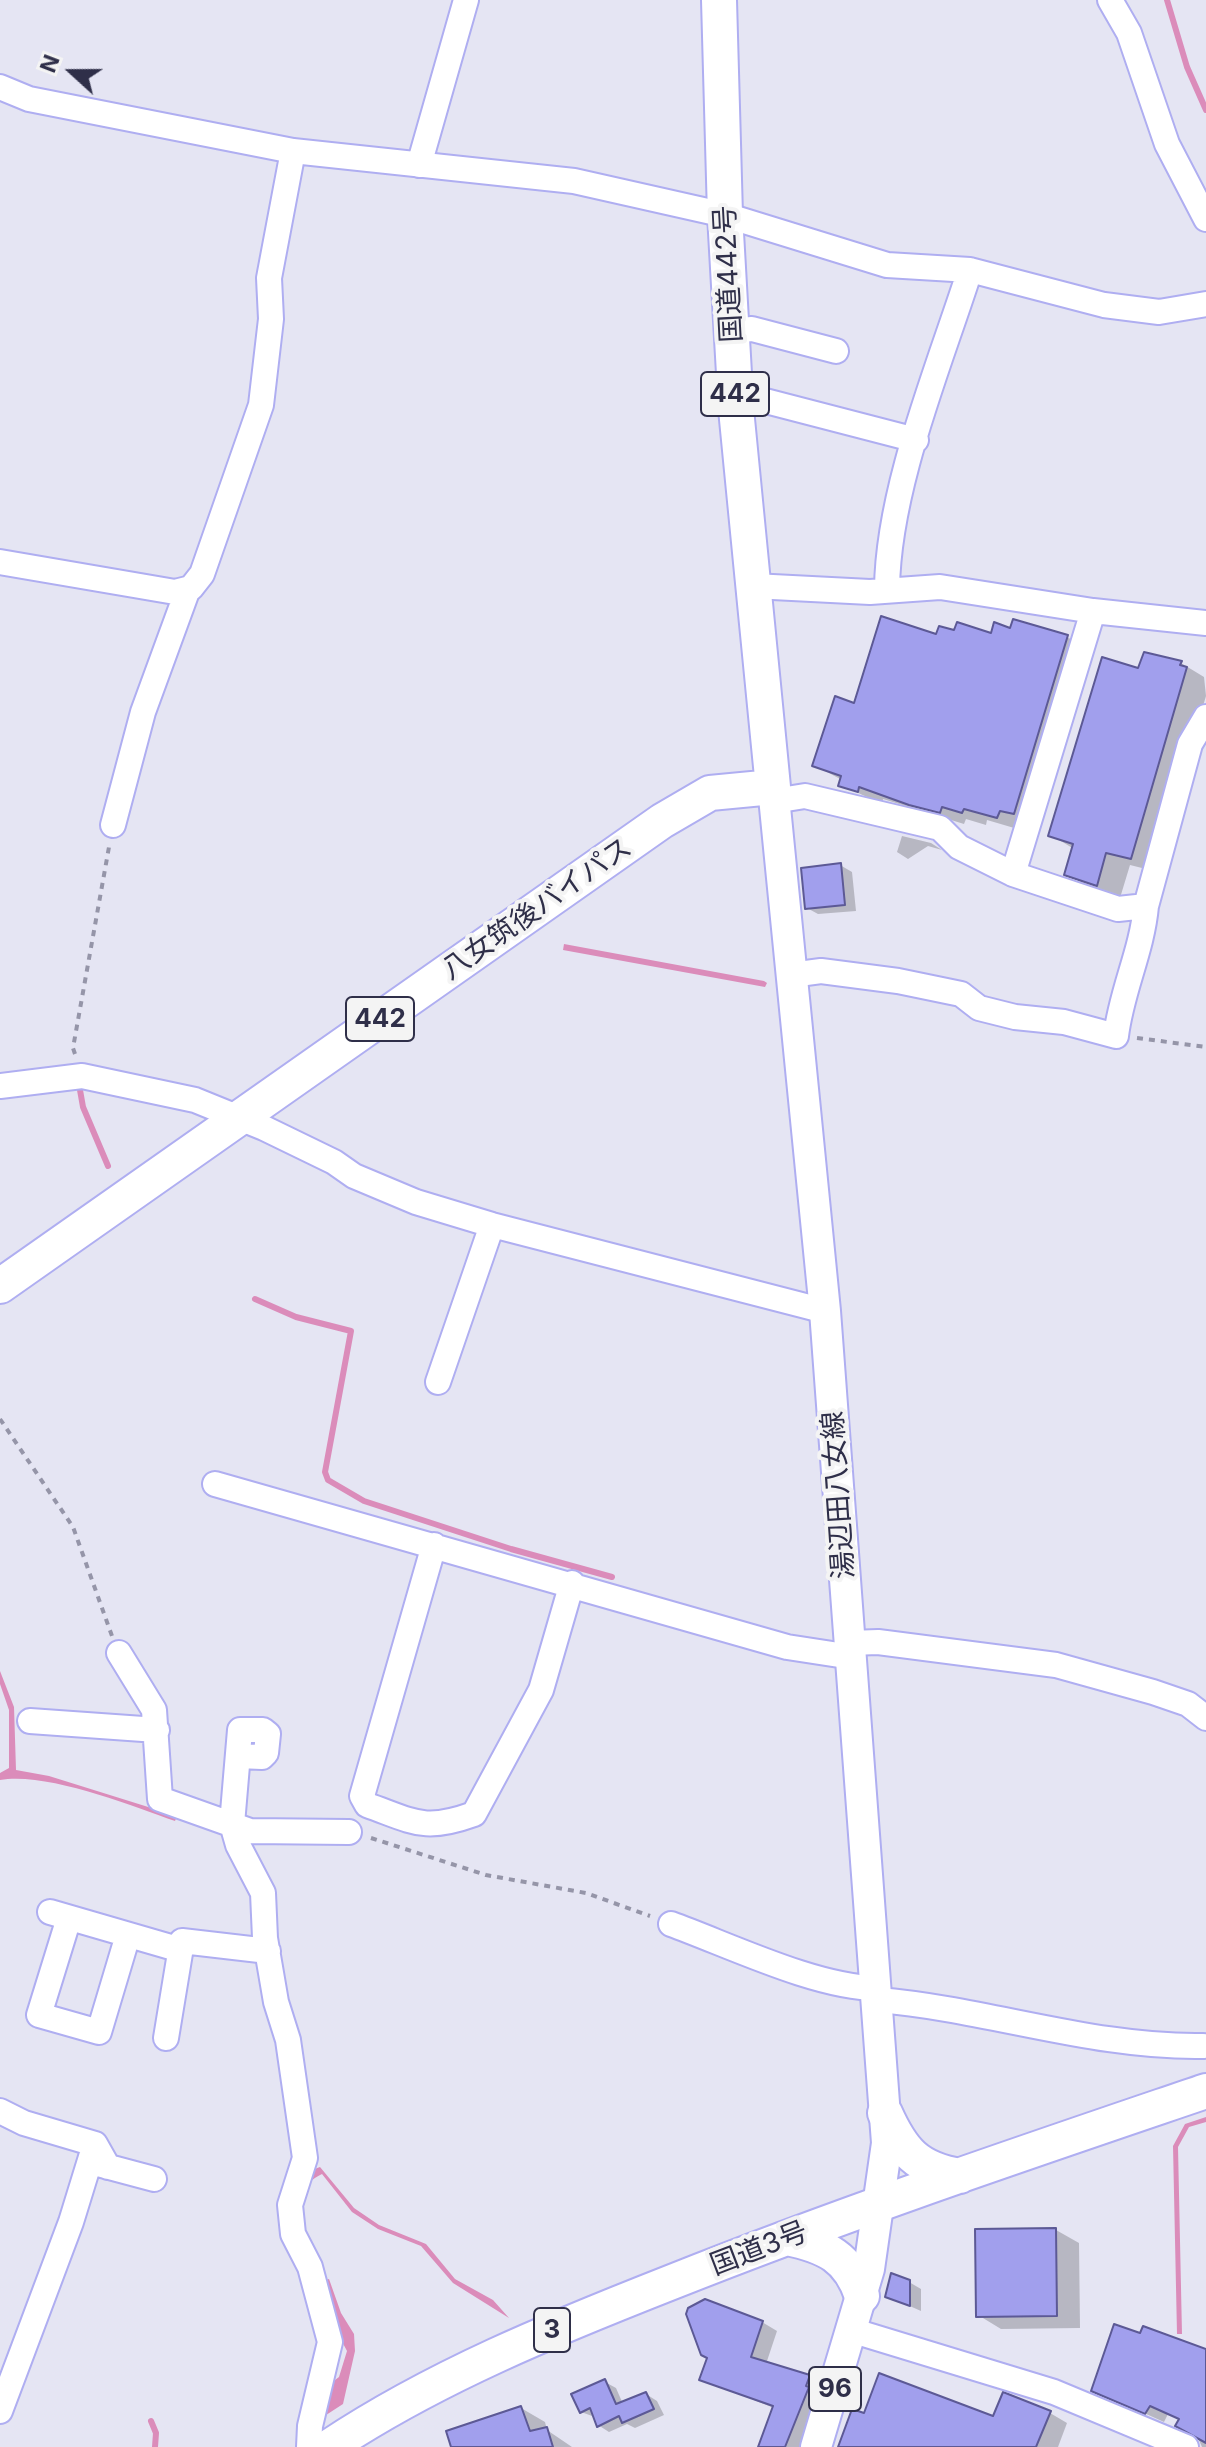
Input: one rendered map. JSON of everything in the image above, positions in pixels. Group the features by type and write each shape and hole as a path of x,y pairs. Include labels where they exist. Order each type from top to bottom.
{"highway":[{"name":"国道442号","path":"719,0 731,331 774,794"},
{"name":"八女筑後バイパス","path":"0,1286 662,821 710,793 774,794"},
{"name":"国道3号","path":"329,2447 375,2417 564,2325 880,2203 1206,2091"},
{"path":"885,2113 903,2150 912,2159 939,2173 960,2176"},
{"path":"787,2238 836,2254 847,2264 862,2296"}],"main road":[{"name":"湯辺田八女線","path":"774,794 825,1311 877,1994 887,2143 880,2203"},
{"name":"96","path":"816,2447 854,2331 880,2203"}],"street":[{"path":"419,165 466,0"},
{"path":"1110,0 1129,33 1167,144 1206,219"},
{"path":"0,87 29,99 293,151 574,181 725,215 887,265 970,270 1104,305 1159,312 1206,304"},
{"path":"113,825 143,712 188,589 202,574 261,405 271,319 269,278 293,151"},
{"path":"887,589 887,550 916,440 970,270"},
{"path":"731,331 752,329 836,351"},
{"path":"754,398 916,440"},
{"path":"0,562 175,592 188,589"},
{"path":"753,586 870,592 940,587 1093,611 1206,623"},
{"path":"1013,874 1093,611"},
{"path":"791,975 821,971 898,981 961,994 979,1008 1015,1017 1064,1022 1116,1036 1144,928 1146,906 1190,744 1206,717"},
{"path":"774,794 805,796 940,828 959,847 1013,874 1118,909 1146,906"},
{"path":"0,1086 82,1076 195,1100 240,1118 334,1162 354,1176 416,1202 492,1225 825,1311"},
{"path":"438,1382 492,1225"},
{"path":"215,1484 572,1583 787,1647 851,1650 878,1642 1056,1665 1188,1704 1206,1718"},
{"path":"434,1545 362,1796 367,1805 421,1823 440,1826 474,1814 541,1690 572,1583"},
{"path":"125,1661 154,1710 160,1799 241,1828 349,1832"},
{"path":"30,1721 157,1730"},
{"path":"238,1756 241,1828 238,1845 263,1893 276,2002 288,2040 305,2158 290,2205 293,2234 310,2267 330,2342 310,2426 309,2447"},
{"path":"128,1935 99,2032 39,2015 32,2009 59,1915 181,1950"},
{"path":"671,1924 877,1994 1112,2038 1205,2046"},
{"path":"166,2038 182,1941 268,1951"},
{"path":"0,2111 97,2157 154,2179"},
{"path":"0,2411 97,2157"},
{"path":"854,2331 1054,2392 1186,2447"}],"path":[{"path":"82,1076 73,1048 113,825"},
{"path":"1116,1036 1206,1047"},
{"path":"0,1419 73,1527 98,1605 125,1661"},
{"path":"349,1832 486,1875 586,1893 671,1924"}],"shaded area":[{"path":"564,944 767,983 765,987 563,950"},
{"path":"0,1671 14,1707 16,1770 49,1776 177,1816 175,1821 64,1785 19,1779 0,1780 0,1773 9,1768 9,1710 0,1684"},
{"path":"1206,2117 1206,2122 1189,2127 1178,2147 1182,2334 1177,2334 1173,2146 1185,2124"},
{"path":"320,2167 354,2208 379,2225 426,2244 455,2279 493,2300 509,2318 453,2283 421,2246 378,2229 352,2212 322,2174 309,2183 302,2194 300,2206 301,2219 311,2246 325,2270 319,2273 300,2231 298,2210 299,2199 306,2180 311,2172"},
{"path":"329,2279 341,2313 354,2334 355,2351 343,2404 323,2417 331,2383 339,2377 347,2351 337,2332 325,2280"}],"building":[{"path":"881,616 936,634 939,626 954,630 957,622 991,633 994,622 1010,628 1013,619 1068,635 1014,814 1000,811 997,818 942,807 940,813 859,787 858,792 838,786 841,776 812,766 835,696 854,703"},
{"path":"1144,652 1182,661 1180,665 1187,667 1131,859 1106,853 1097,886 1064,875 1073,844 1048,836 1102,657 1138,668"},
{"path":"841,863 845,905 805,909 801,868"},
{"path":"1056,2228 1057,2316 976,2317 975,2229"},
{"path":"891,2273 910,2280 910,2306 885,2297"},
{"path":"705,2299 763,2321 751,2357 810,2375 806,2386 809,2387 785,2447 758,2447 773,2406 699,2380 707,2358 701,2355 686,2314 688,2308"},
{"path":"1114,2324 1140,2333 1143,2326 1206,2349 1206,2443 1175,2426 1179,2419 1150,2406 1145,2414 1091,2391"},
{"path":"879,2373 993,2416 1003,2392 1051,2411 1036,2447 838,2447 852,2409 864,2413"},
{"path":"605,2379 616,2404 646,2392 654,2409 622,2423 619,2416 597,2427 590,2408 580,2413 571,2394"},
{"path":"521,2406 530,2431 547,2427 553,2447 451,2447 446,2431"}],"waterway":[{"path":"1167,0 1187,67 1206,110"},
{"path":"80,1090 83,1107 108,1166"},
{"path":"255,1299 296,1317 351,1331 325,1472 328,1480 364,1501 511,1549 612,1577"},
{"path":"151,2421 156,2433 155,2447"}]}
